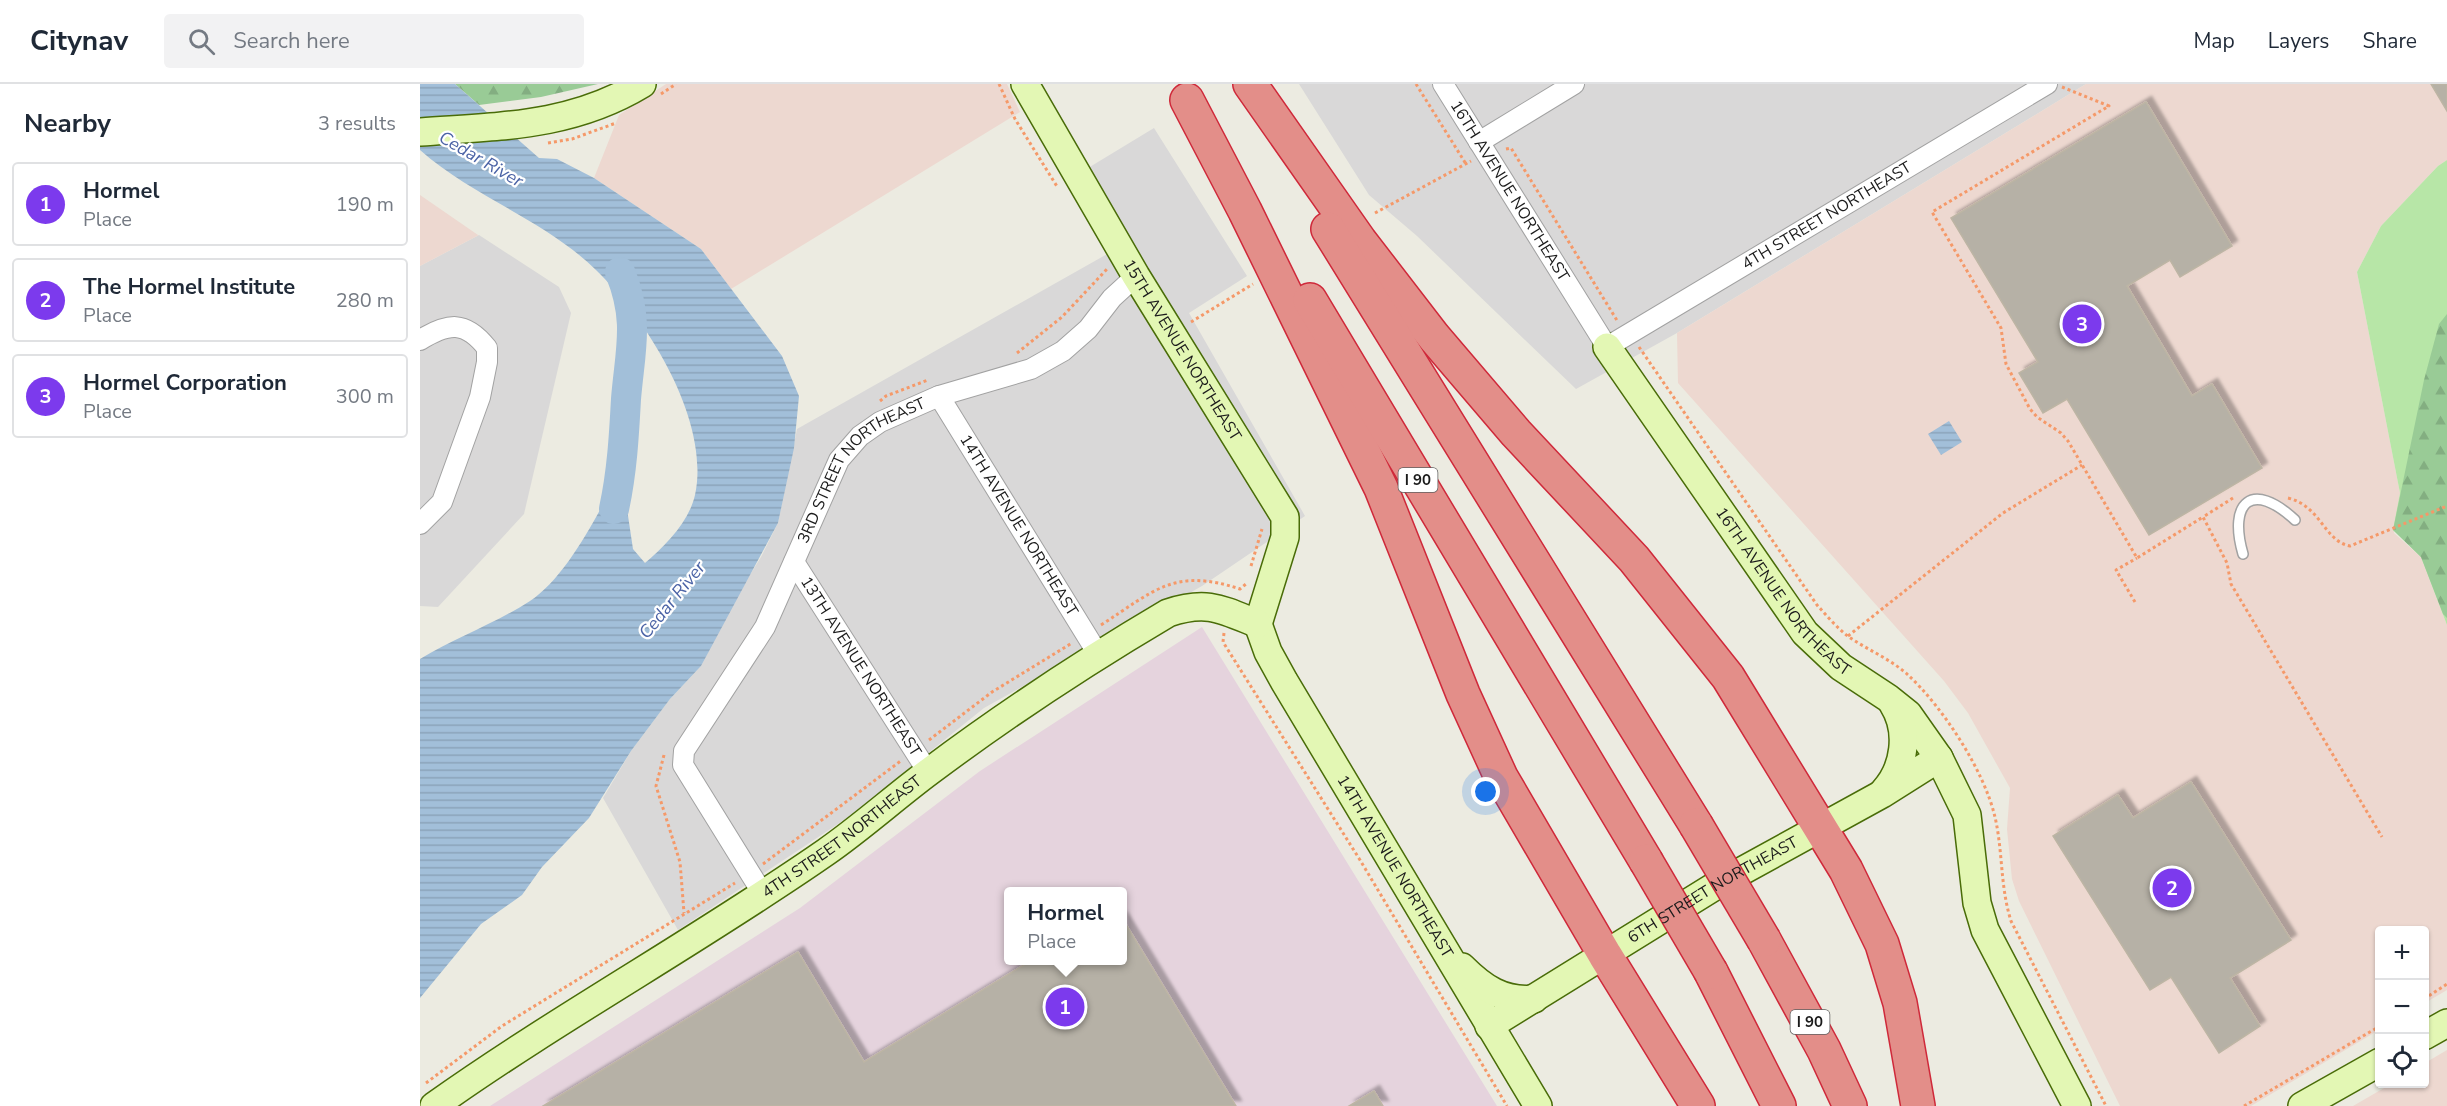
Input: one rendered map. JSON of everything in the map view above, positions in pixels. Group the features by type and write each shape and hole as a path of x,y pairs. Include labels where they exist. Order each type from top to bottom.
{"highway":[{"name":"I 90","path":"1240,84 1696,825 1820,1041 1850,1106"},
{"path":"1250,84 1360,241 1434,337 1516,433 1634,559 1699,637 1766,735 1846,870 1882,944 1899,1003 1918,1106"},
{"name":"I 90","path":"1182,92 1319,313 1712,972 1779,1106"},
{"path":"1182,92 1245,211 1381,488 1463,694 1502,777 1605,955 1698,1106"}],"street":[{"path":"420,132 529,124 592,109 642,84"},
{"name":"15TH AVENUE NORTHEAST","path":"1025,84 1136,276 1285,517 1285,537 1258,624"},
{"name":"16TH AVENUE NORTHEAST","path":"1443,84 1607,347 1805,633 1841,668 1891,700 1908,714 1940,758 1967,815 1977,903 1985,930 2077,1106"},
{"path":"1479,142 1574,84"},
{"name":"4TH STREET NORTHEAST","path":"1607,347 2037,87"},
{"name":"3RD STREET NORTHEAST","path":"757,884 683,765 684,751 765,627 839,460 860,436 934,388 1030,369 1064,351 1088,329 1112,298 1136,276"},
{"path":"420,340 437,329 454,326 470,330 487,348 487,362 480,397 442,502 420,524"},
{"name":"14TH AVENUE NORTHEAST","path":"934,388 1093,644"},
{"name":"13TH AVENUE NORTHEAST","path":"794,562 922,761"},
{"name":"4TH STREET NORTHEAST","path":"434,1106 515,1048 757,884 844,839 922,761 1024,703 1093,644 1191,605 1222,609 1258,624"},
{"name":"14TH AVENUE NORTHEAST","path":"1258,624 1268,652 1284,681 1538,1106"},
{"path":"1882,794 1897,773 1903,750 1901,722 1891,700"},
{"name":"6TH STREET NORTHEAST","path":"1489,1026 1752,863 1822,828 1940,758"},
{"path":"1439,941 1482,986 1497,995 1511,999 1534,999"},
{"path":"2428,1034 2447,1023"},
{"path":"2302,1106 2375,1064"}],"lane":[{"path":"2243,554 2238,522 2247,504 2262,498 2270,500 2295,520"}],"path":[{"path":"1375,213 1466,164 1416,84"},
{"path":"2055,84 2109,106 1932,212 2001,328 2006,364 2030,408 2037,417 2061,433 2137,558"},
{"path":"1007,357 1032,343 1062,317 1108,268"},
{"path":"1172,333 1253,284"},
{"path":"878,403 886,396 934,388"},
{"path":"1848,636 2003,513 2082,465"},
{"path":"2135,602 2116,570 2242,493"},
{"path":"2285,497 2308,507 2341,544 2361,544 2447,506"},
{"path":"2203,517 2227,563 2231,584 2382,837"},
{"path":"1250,571 1262,528"},
{"path":"420,1088 502,1026 684,913 757,884 828,818 922,761 992,692 1093,644 1164,585 1190,579 1240,589 1247,582"},
{"path":"1224,635 1223,642 1360,861 1507,1106"},
{"path":"665,753 656,786 680,862 684,913"},
{"path":"2429,996 2447,984"},
{"path":"2244,1106 2375,1028"}],"shaded area":[{"path":"666,84 1007,84 1020,112 731,289 701,249 594,178 619,115"},
{"path":"1299,84 2086,84 1677,333 1576,389 1417,236 1369,195"},
{"path":"2086,84 2447,84 2447,160 2438,166 2381,226 2357,272 2400,493 2394,533 2421,557 2447,625 2447,990 2429,1001 2429,926 2375,926 2375,1032 2251,1106 2120,1106 2019,901 2012,879 2007,829 2010,788 1968,713 1944,681 1678,383 1677,333"},
{"path":"1154,128 1247,276 1189,313 1305,516 1202,586 984,708 850,816 678,930 603,798 631,751 670,699 701,666 732,604 761,557 778,523 797,429 1109,253 1065,182"},
{"path":"420,195 478,235 479,235 420,266"},
{"path":"479,235 559,287 571,313 524,514 438,607 420,606 420,266"},
{"path":"1202,627 1497,1106 490,1106 800,908 980,771"},
{"path":"2447,1050 2447,1106 2353,1106 2384,1088 2429,1088 2429,1061"}],"green space":[{"path":"455,84 598,84 541,97 479,105"},
{"path":"2447,160 2447,625 2421,557 2393,530 2400,493 2357,272 2381,226 2438,166"},
{"path":"2447,314 2447,618 2443,614 2421,557 2393,530 2424,380 2439,324"}],"water":[{"path":"420,84 455,84 539,158 557,159 594,178 701,249 782,356 799,396 794,448 778,523 701,666 670,699 631,751 589,818 542,867 522,895 481,924 420,998 420,659 517,609 544,590 582,541 621,469 633,549 645,563 668,541 687,515 695,495 697,466 693,436 684,404 671,373 654,343 616,291 576,252 532,222 463,182 420,150"},
{"path":"1949,421 1962,442 1941,455 1928,434"}],"building":[{"path":"2431,84 2447,84 2447,111"},
{"path":"2146,102 2232,246 2180,277 2170,260 2127,286 2192,396 2212,384 2262,468 2149,535 2067,399 2043,413 2019,373 2038,362 1951,218"},
{"path":"2191,782 2291,940 2230,978 2260,1026 2219,1053 2171,977 2150,990 2053,836 2118,795 2133,818"},
{"path":"1127,926 1236,1106 543,1106 798,952 864,1062 1024,965 1127,965"},
{"path":"1374,1091 1383,1106 1349,1106"}],"waterway":[{"name":"Cedar River","path":"614,509 622,454 632,336 630,306 620,272"}],"place":[{"name":"Hormel Corporation","path":"2082,324"},
{"name":"The Hormel Institute","path":"2172,888"},
{"name":"Hormel","path":"1065,1007"}]}
